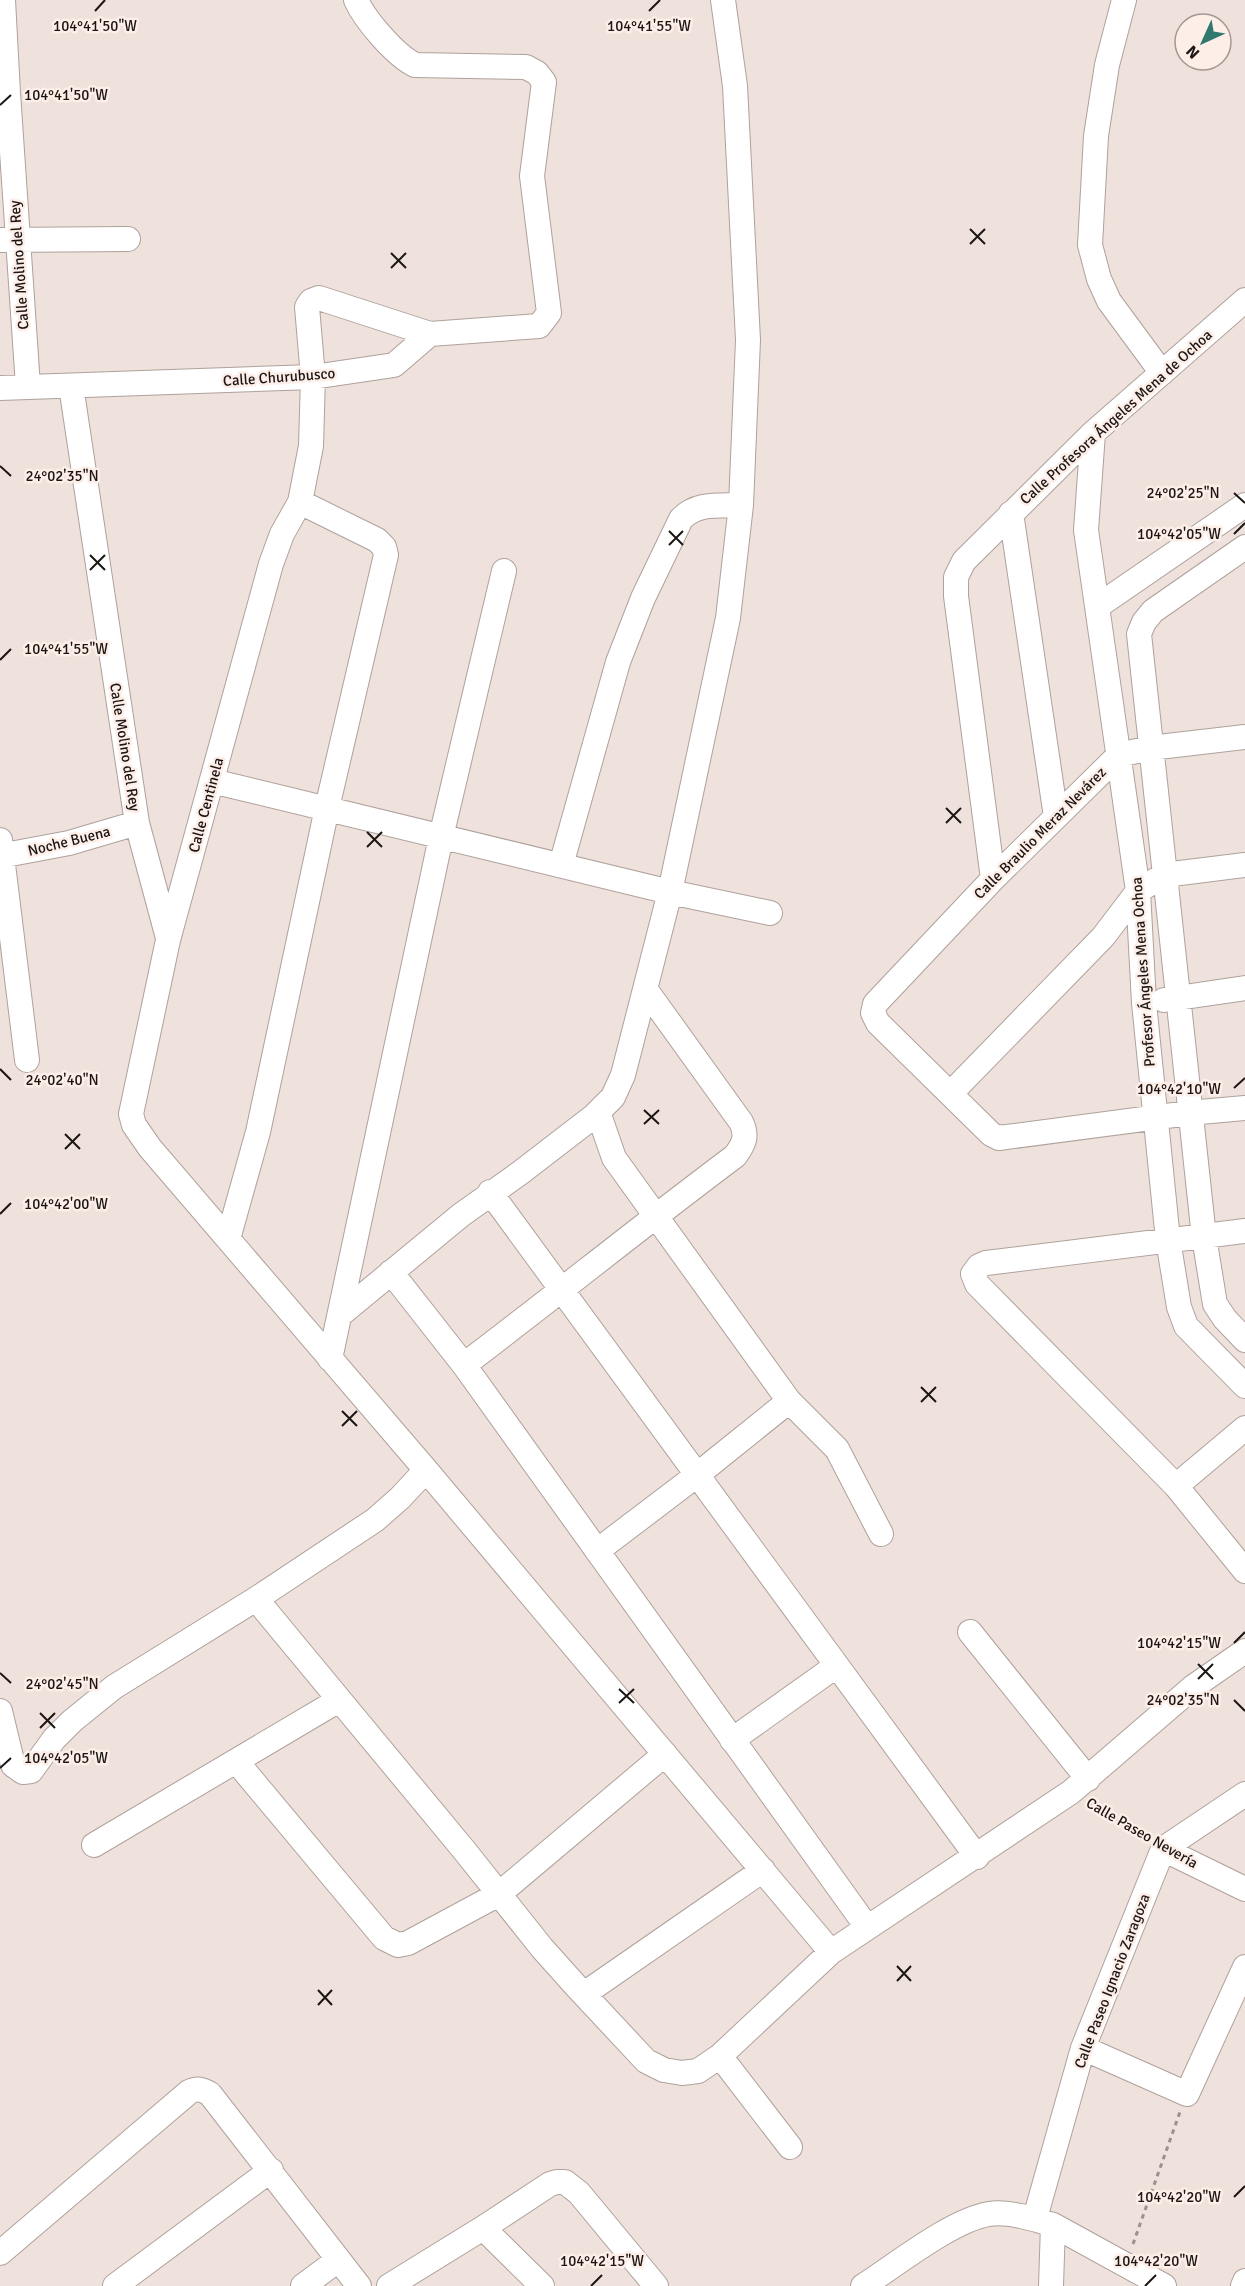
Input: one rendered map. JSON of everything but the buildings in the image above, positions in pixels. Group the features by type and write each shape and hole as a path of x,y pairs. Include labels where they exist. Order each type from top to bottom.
{"street":[{"name":"Calle Molino del Rey","path":"3,0 8,240 28,386"},
{"path":"356,0 392,49 415,65 526,67 537,73 544,82 532,176 549,313 539,326 430,334"},
{"path":"341,1314 490,1192 520,1173 598,1112 613,1097 619,1086 670,892 728,618 741,505 748,340 735,86 723,0"},
{"path":"1124,0 1107,65 1096,136 1090,245 1099,279 1109,301 1162,374"},
{"path":"8,240 128,239"},
{"name":"Calle Centinela","path":"228,1239 141,1137 131,1114 168,940 274,553 300,502 311,447 313,378 307,307 311,301 319,298 430,334"},
{"name":"Calle Profesora Ángeles Mena de Ochoa","path":"993,879 956,596 956,577 964,561 1094,433 1245,300"},
{"name":"Calle Churubusco","path":"0,388 313,378 394,365 430,334"},
{"name":"Calle Molino del Rey","path":"71,386 137,823 168,940"},
{"name":"Profesor Ángeles Mena Ochoa","path":"1094,433 1086,530 1138,891 1144,1003 1168,1240 1179,1307 1186,1326 1245,1386"},
{"path":"300,502 377,540 384,547 386,555 327,808 258,1132 228,1239 426,1470 831,1952"},
{"path":"561,866 618,662 644,598 681,519 689,511 698,507 741,505"},
{"path":"1098,606 1245,506"},
{"path":"1011,513 1056,817"},
{"name":"Profesor Ángeles Mena Ochoa","path":"1245,547 1153,610 1139,634 1204,1237 1215,1304 1225,1319 1245,1340"},
{"path":"330,1359 441,837 504,571"},
{"name":"Calle Braulio Meraz Nevárez","path":"951,1093 878,1023 873,1013 875,1004 993,879 1119,754 1150,748 1245,737"},
{"path":"212,781 670,892 770,913"},
{"name":"Noche Buena","path":"1,851 69,843 137,823"},
{"path":"1,851 27,1060"},
{"path":"1245,865 1164,875 1138,891 1103,937 951,1093 992,1134 999,1138 1155,1117 1245,1108"},
{"path":"1144,1003 1245,988"},
{"path":"464,1365 563,1291 654,1216 735,1156 746,1138 741,1122 646,990"},
{"path":"598,1112 614,1158 789,1401 837,1449 881,1534"},
{"path":"490,1192 977,1857"},
{"path":"1245,1231 986,1263 979,1266 973,1274 977,1284 1176,1486 1245,1571"},
{"path":"391,1272 464,1365 867,1928"},
{"path":"597,1551 698,1475 789,1401"},
{"path":"1176,1486 1245,1428"},
{"path":"0,1711 13,1765 23,1772 31,1771 54,1739 114,1687 256,1599 375,1520 426,1470"},
{"path":"256,1599 542,1948 646,2061 664,2070 682,2073 698,2071 720,2056 831,1952 977,1857 1080,1785 1193,1687 1245,1651"},
{"path":"970,1632 1080,1785"},
{"path":"732,1740 836,1666"},
{"path":"94,1845 339,1700"},
{"path":"236,1761 384,1938 398,1945 408,1943 499,1894 665,1754"},
{"path":"1163,1849 1245,1794"},
{"name":"Calle Paseo Nevería","path":"1163,1849 1245,1889"},
{"name":"Calle Paseo Ignacio Zaragoza","path":"1051,2286 1044,2222 1083,2048 1163,1849"},
{"path":"585,1994 763,1870"},
{"path":"1083,2048 1187,2094 1245,1967"},
{"path":"720,2056 790,2147"},
{"path":"0,2253 189,2091 196,2089 210,2094 359,2286"},
{"path":"115,2286 271,2170"},
{"path":"389,2286 557,2181 565,2182 579,2193 656,2286"},
{"path":"863,2286 948,2230 990,2213 1044,2222 1164,2286"},
{"path":"483,2228 542,2286"},
{"path":"303,2286 339,2260"},
{"path":"1243,2286 1245,2281"}],"path":[{"name":"Calle Paseo Nevería","path":"1080,1785 1163,1849"},
{"path":"1126,2265 1187,2094"}]}
